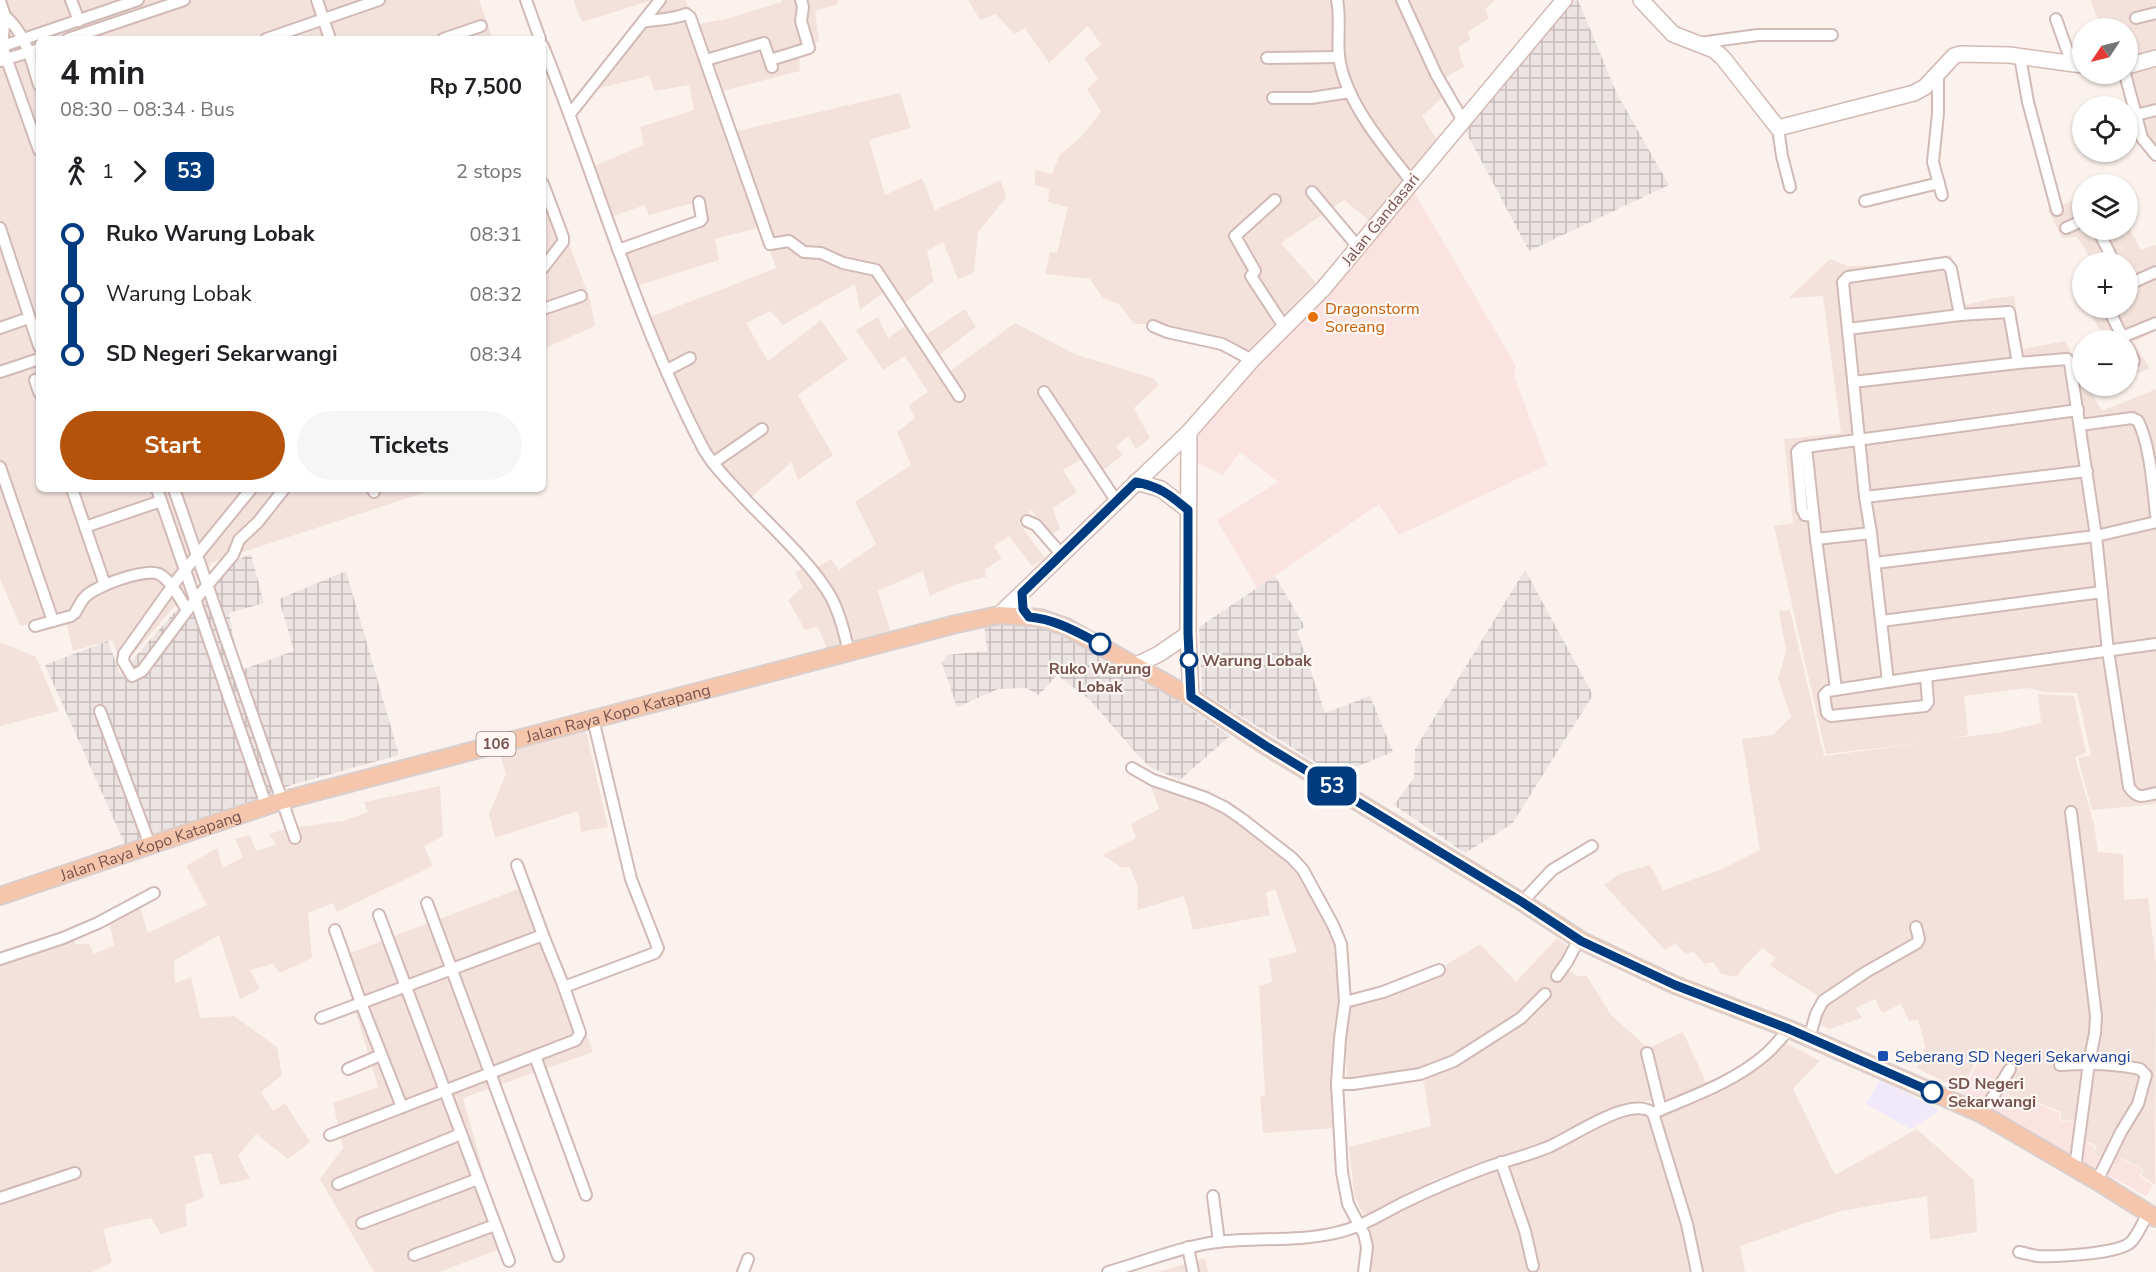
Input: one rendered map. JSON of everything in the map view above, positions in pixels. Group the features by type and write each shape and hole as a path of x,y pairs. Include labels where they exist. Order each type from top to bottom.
{"main road":[{"name":"Jalan Raya Kopo Katapang","path":"0,896 274,803 956,624 999,615"},
{"name":"106","path":"999,615 1048,620 1066,627 1191,697 1579,939 1675,985 1789,1029 1982,1114 2152,1216"}],"street":[{"path":"71,0 79,21"},
{"path":"1,46 138,0"},
{"path":"88,36 183,0"},
{"path":"317,0 329,36"},
{"path":"275,36 379,0"},
{"path":"526,0 539,36"},
{"path":"570,114 660,0"},
{"path":"706,60 764,43 771,64 809,48 801,21 803,7 801,0"},
{"path":"1337,0 1339,57 1350,92 1382,144 1411,181"},
{"path":"1402,0 1436,74 1462,119"},
{"name":"Jalan Gandasari","path":"999,615 1189,432 1252,360 1323,289 1462,119 1564,0"},
{"path":"1641,0 1673,34 1714,50 1723,58 1778,128 1790,188"},
{"path":"0,1 5,16 1,46 3,60 14,79 36,141"},
{"path":"2136,18 2156,13"},
{"path":"643,22 668,20 689,14 770,244 789,241 804,252 821,253 843,263 876,270 959,396"},
{"path":"5,16 18,28 34,50 36,75"},
{"path":"2056,19 2072,54"},
{"path":"452,36 481,26"},
{"path":"1696,44 1758,35 1832,35"},
{"path":"3,60 34,50"},
{"path":"546,54 640,309 680,402 713,463 818,579 836,607 849,653"},
{"path":"1778,128 1907,96 1925,87 1954,56 1960,54 2020,57 2072,64"},
{"path":"1267,58 1339,57"},
{"path":"2020,57 2028,102 2057,210"},
{"path":"2138,63 2156,58"},
{"path":"14,79 35,72"},
{"path":"1938,75 1938,113 1933,162 1942,195"},
{"path":"1273,98 1311,98 1350,92"},
{"path":"2138,114 2156,110"},
{"path":"2138,123 2142,138 2156,155"},
{"path":"1865,201 1939,183"},
{"path":"546,192 563,237 563,242 546,264"},
{"path":"1312,192 1358,247"},
{"path":"1275,200 1235,236 1255,272 1251,276 1285,328"},
{"path":"618,250 697,223 702,219 699,202"},
{"path":"2066,228 2072,225"},
{"path":"0,228 36,337"},
{"path":"1888,682 1865,497 1843,282 1845,279 1946,263 1951,269 1960,315"},
{"path":"2138,280 2156,272"},
{"path":"546,308 581,296"},
{"path":"1848,329 1960,315 2009,312 2018,363"},
{"path":"0,328 23,320"},
{"path":"2138,334 2156,323"},
{"path":"1153,326 1167,332 1222,344 1252,360"},
{"path":"667,370 690,358"},
{"path":"1853,382 2018,363 2067,359 2070,363 2097,536 2108,651 2129,787 2134,794 2139,796 2156,793"},
{"path":"0,372 36,360"},
{"path":"1044,392 1117,502"},
{"path":"1836,689 1813,516 1805,515 1802,509 1797,452 1801,448 1859,439 2078,410"},
{"path":"2080,425 2132,418 2138,421 2153,475 2156,515"},
{"path":"713,463 762,429"},
{"path":"1189,432 1188,633 1191,697"},
{"path":"0,467 53,621"},
{"path":"1865,497 2087,471"},
{"path":"1136,482 1161,489 1188,510"},
{"path":"73,492 105,585"},
{"path":"158,492 195,600 274,803 295,838"},
{"path":"175,492 207,585 274,803"},
{"path":"248,492 171,586 124,654 123,661 130,674 134,676 139,673 233,555 239,540 258,522 282,492"},
{"path":"0,504 11,500"},
{"path":"85,527 161,501"},
{"path":"1027,521 1036,525 1062,555"},
{"path":"1875,563 2097,536 2156,522"},
{"path":"1816,539 1871,533"},
{"path":"35,626 73,614 85,597 105,585 135,575 156,573 164,577 187,610"},
{"path":"1882,621 2102,592"},
{"path":"1022,593 1023,609 1029,617"},
{"path":"1134,666 1159,654 1188,633"},
{"path":"1926,676 1928,702 1925,706 1831,716 1827,713 1824,694 1836,689 1926,676 2156,644"},
{"path":"100,711 150,845"},
{"path":"564,987 655,953 658,948 630,879 593,719"},
{"path":"1132,768 1153,780 1226,808 1292,858 1303,870 1333,925 1341,944 1351,1001 1340,1038 1346,1084 1344,1188 1348,1204 1365,1222 1367,1247 1364,1272"},
{"path":"2071,812 2096,1016 2075,1168"},
{"path":"1522,902 1552,870 1592,846"},
{"path":"330,1135 490,1074 579,1037 580,1033 564,987 517,865"},
{"path":"0,959 63,938 98,923 154,893"},
{"path":"427,903 558,1256"},
{"path":"379,915 509,1261"},
{"path":"1809,1039 1816,1014 1823,1001 1866,972 1917,944 1919,939 1916,927"},
{"path":"335,930 402,1107"},
{"path":"321,1018 543,935"},
{"path":"1557,976 1579,939"},
{"path":"1351,1001 1383,992 1439,970"},
{"path":"1346,1084 1420,1074 1454,1061 1521,1018 1545,994"},
{"path":"1108,1272 1125,1270 1188,1247 1219,1242 1311,1238 1337,1233 1365,1222 1437,1186 1546,1148 1630,1108 1644,1108 1657,1112 1709,1090 1735,1076 1768,1053 1789,1029"},
{"path":"1647,1053 1657,1112 1687,1224 1696,1272"},
{"path":"348,1069 381,1055"},
{"path":"535,1056 586,1195"},
{"path":"2060,1065 2089,1063 2140,1069 2146,1075 2138,1104 2121,1132 2097,1181"},
{"path":"1982,1114 2010,1069"},
{"path":"338,1184 461,1134"},
{"path":"1501,1162 1525,1231 1533,1266"},
{"path":"0,1198 75,1173"},
{"path":"362,1223 478,1179"},
{"path":"1213,1196 1219,1242"},
{"path":"2019,1252 2034,1256 2054,1256 2118,1248 2131,1242 2152,1216"},
{"path":"414,1255 495,1225"},
{"path":"1188,1247 1193,1272"},
{"path":"743,1272 748,1260"}],"shaded area":[{"path":"0,0 479,0 492,36 36,36 36,492 426,492 213,562 123,666 112,640 73,651 66,623 20,625 0,579"},
{"path":"573,0 653,0 582,22"},
{"path":"657,0 685,0 698,24 726,19 782,2 781,0 837,0 838,4 815,11 819,41 799,49 800,71 719,92 733,132 900,93 911,128 869,140 885,195 922,178 935,210 1001,180 1006,198 978,232 974,273 958,279 943,242 927,251 934,281 900,306 884,292 860,310 855,284 783,325 770,311 746,323 768,361 821,320 848,359 798,395 833,455 798,480 792,462 749,499 719,466 648,318 776,268 762,227 715,239 719,260 633,287 620,245 700,216 697,202 649,215 645,205 605,219 589,168 644,145 640,127 694,110 689,85 655,91 649,76 588,91"},
{"path":"968,0 1495,0 1485,9 1489,18 1468,32 1470,40 1458,47 1464,67 1437,82 1443,97 1422,116 1439,143 1372,223 1344,200 1281,243 1317,284 1252,355 1234,343 1150,324 1134,324 1120,305 1102,297 1090,279 1045,274 1050,252 1057,253 1068,207 1048,202 1049,189 1035,185 1035,170 1052,174 1059,156 1081,137 1101,112 1087,89 1098,79 1084,58 1101,45 1088,26 1049,63 1025,28 1014,34 996,14 980,20"},
{"path":"1569,0 1578,0 1617,94 1669,185 1529,251 1465,130"},
{"path":"2090,0 2156,0 2156,152 2138,106 2138,96 2135,96 2131,84 2138,84 2138,18 2098,18"},
{"path":"546,185 590,299 595,326 546,348"},
{"path":"1413,190 1516,366 1514,375 1547,465 1399,535 1379,504 1257,588 1217,520 1278,482 1240,452 1223,475 1195,462 1201,422"},
{"path":"2072,201 2072,237 2062,238 2048,210"},
{"path":"2079,240 2136,240 2141,250 2156,245 2156,331 2138,340 2138,330 2100,330 2093,318 2138,318 2138,252 2087,252"},
{"path":"1951,255 1959,295 1966,305 2014,296 2023,349 2065,341 2072,354 2072,396 2094,396 2102,411 2156,389 2156,804 2092,810 2078,758 2091,755 2077,693 2046,692 2027,688 1964,696 1968,735 1953,738 1997,733 2041,723 2038,694 2074,696 2086,753 2075,757 2094,824 2098,852 2123,854 2124,900 2148,898 2156,964 2155,1185 2141,1175 2144,1170 2122,1158 2116,1165 2093,1154 2097,1146 2079,1138 2079,1121 2061,1120 2061,1112 2028,1098 2024,1106 1998,1086 2010,1066 1980,1054 1961,1090 1917,1068 1925,1046 1918,1020 1909,1021 1901,1004 1882,1013 1875,999 1856,1008 1862,1018 1829,1029 1813,1021 1820,997 1769,965 1776,958 1762,948 1737,977 1721,974 1713,962 1704,964 1694,952 1686,954 1675,943 1665,950 1604,885 1619,874 1650,865 1663,890 1720,870 1760,850 1742,739 1773,735 1791,717 1778,679 1786,651 1779,611 1790,610 1824,756 1922,743 1826,754 1774,526 1793,523 1784,439 1841,433 1823,296 1789,298 1830,259 1848,266 1886,265"},
{"path":"965,309 976,327 934,359 945,375 1015,323 1077,355 1153,378 1159,385 1134,408 1150,438 1136,449 1128,436 1116,447 1123,455 1098,474 1084,458 1063,470 1077,492 1053,508 1060,529 1048,536 1032,510 1018,522 1045,558 1032,566 1009,536 994,546 1002,558 985,570 986,577 956,584 930,596 923,571 878,591 891,633 827,648 818,627 805,630 788,600 803,587 795,573 807,564 814,569 831,559 839,570 876,544 855,502 911,465 897,432 915,418 909,405 928,392 905,356 883,370 856,330 878,317 888,338 910,323 920,339"},
{"path":"2138,349 2150,369 2138,373"},
{"path":"251,554 264,603 229,613 239,671 294,651 279,599 346,571 399,755 291,785 127,849 45,665 108,641 120,674 210,572"},
{"path":"1525,570 1593,695 1512,824 1465,853 1394,805 1414,778 1415,749"},
{"path":"1275,576 1305,627 1297,631 1325,713 1370,696 1393,752 1336,775 1202,692 1199,627"},
{"path":"984,624 1041,627 1129,668 1230,736 1180,780 1150,767 1090,700 1057,675 1039,695 1026,688 998,689 957,707 942,663 947,655 987,651"},
{"path":"0,642 36,657 59,711 0,726"},
{"path":"586,731 608,827 581,832 578,811 495,838 489,814 506,774 499,753"},
{"path":"1150,784 1238,815 1298,866 1332,933 1339,962 1341,1010 1337,1128 1263,1133 1260,1097 1265,1095 1259,986 1272,982 1269,959 1297,952 1275,889 1266,893 1270,915 1193,930 1184,896 1137,910 1138,887 1129,866 1122,868 1103,855 1136,838 1131,824 1159,809"},
{"path":"440,786 443,836 424,846 433,866 337,912 333,903 308,913 312,958 280,973 273,964 250,970 260,989 240,999 219,935 174,961 175,983 191,977 200,1018 234,1016 277,1047 282,1075 261,1092 273,1111 285,1103 310,1142 288,1159 256,1134 238,1156 250,1179 220,1185 211,1153 194,1156 204,1197 185,1205 187,1226 161,1234 151,1218 103,1229 112,1262 93,1272 0,1272 0,957 72,932 75,944 89,944 94,954 114,945 108,916 138,901 148,933 207,905 186,866 217,848 223,868 243,857 235,839 250,835 256,851 276,845 269,834 289,828 343,821 368,812 364,802"},
{"path":"532,884 593,1052 463,1098 505,1247 439,1272 374,1272 320,1179 343,1148 333,1103 378,1087 339,957"},
{"path":"1557,938 1572,950 1563,966 1577,976 1587,976 1611,1015 1648,1048 1683,1032 1708,1086 1662,1105 1653,1100 1618,1107 1566,1137 1495,1157 1433,1180 1399,1201 1364,1216 1354,1195 1349,1147 1431,1126 1422,1071 1347,1087 1345,1022 1351,1001 1438,970 1480,944 1516,982"},
{"path":"1781,1040 1820,1061 1793,1089 1835,1175 1917,1129 1974,1180 1977,1232 1930,1240 1927,1196 1841,1211 1740,1246 1745,1272 1372,1272 1370,1224 1481,1173 1622,1114 1690,1102"},
{"path":"1982,1056 2009,1067 1997,1087 2024,1107 2029,1100 2060,1113 2060,1121 2078,1122 2078,1139 2095,1147 2092,1154 2116,1166 2121,1159 2143,1170 2139,1176 2153,1185 2146,1196 1961,1093"},
{"path":"1880,1080 1940,1110 1911,1129 1866,1104"},
{"path":"1205,1258 1208,1272 1158,1272"}],"bus line":[{"name":"53","path":"1100,644 1048,620 1029,617 1023,609 1022,593 1136,482 1156,487 1168,493 1188,510 1188,633 1191,697 1266,746 1592,947 1675,985 1789,1029 1932,1092"}],"place":[{"name":"Dragonstorm Soreang","path":"1313,317"},
{"name":"Ruko Warung Lobak","path":"1100,644"},
{"name":"Warung Lobak","path":"1189,660"},
{"name":"Seberang SD Negeri Sekarwangi","path":"1883,1056"},
{"name":"SD Negeri Sekarwangi","path":"1932,1092"}]}
